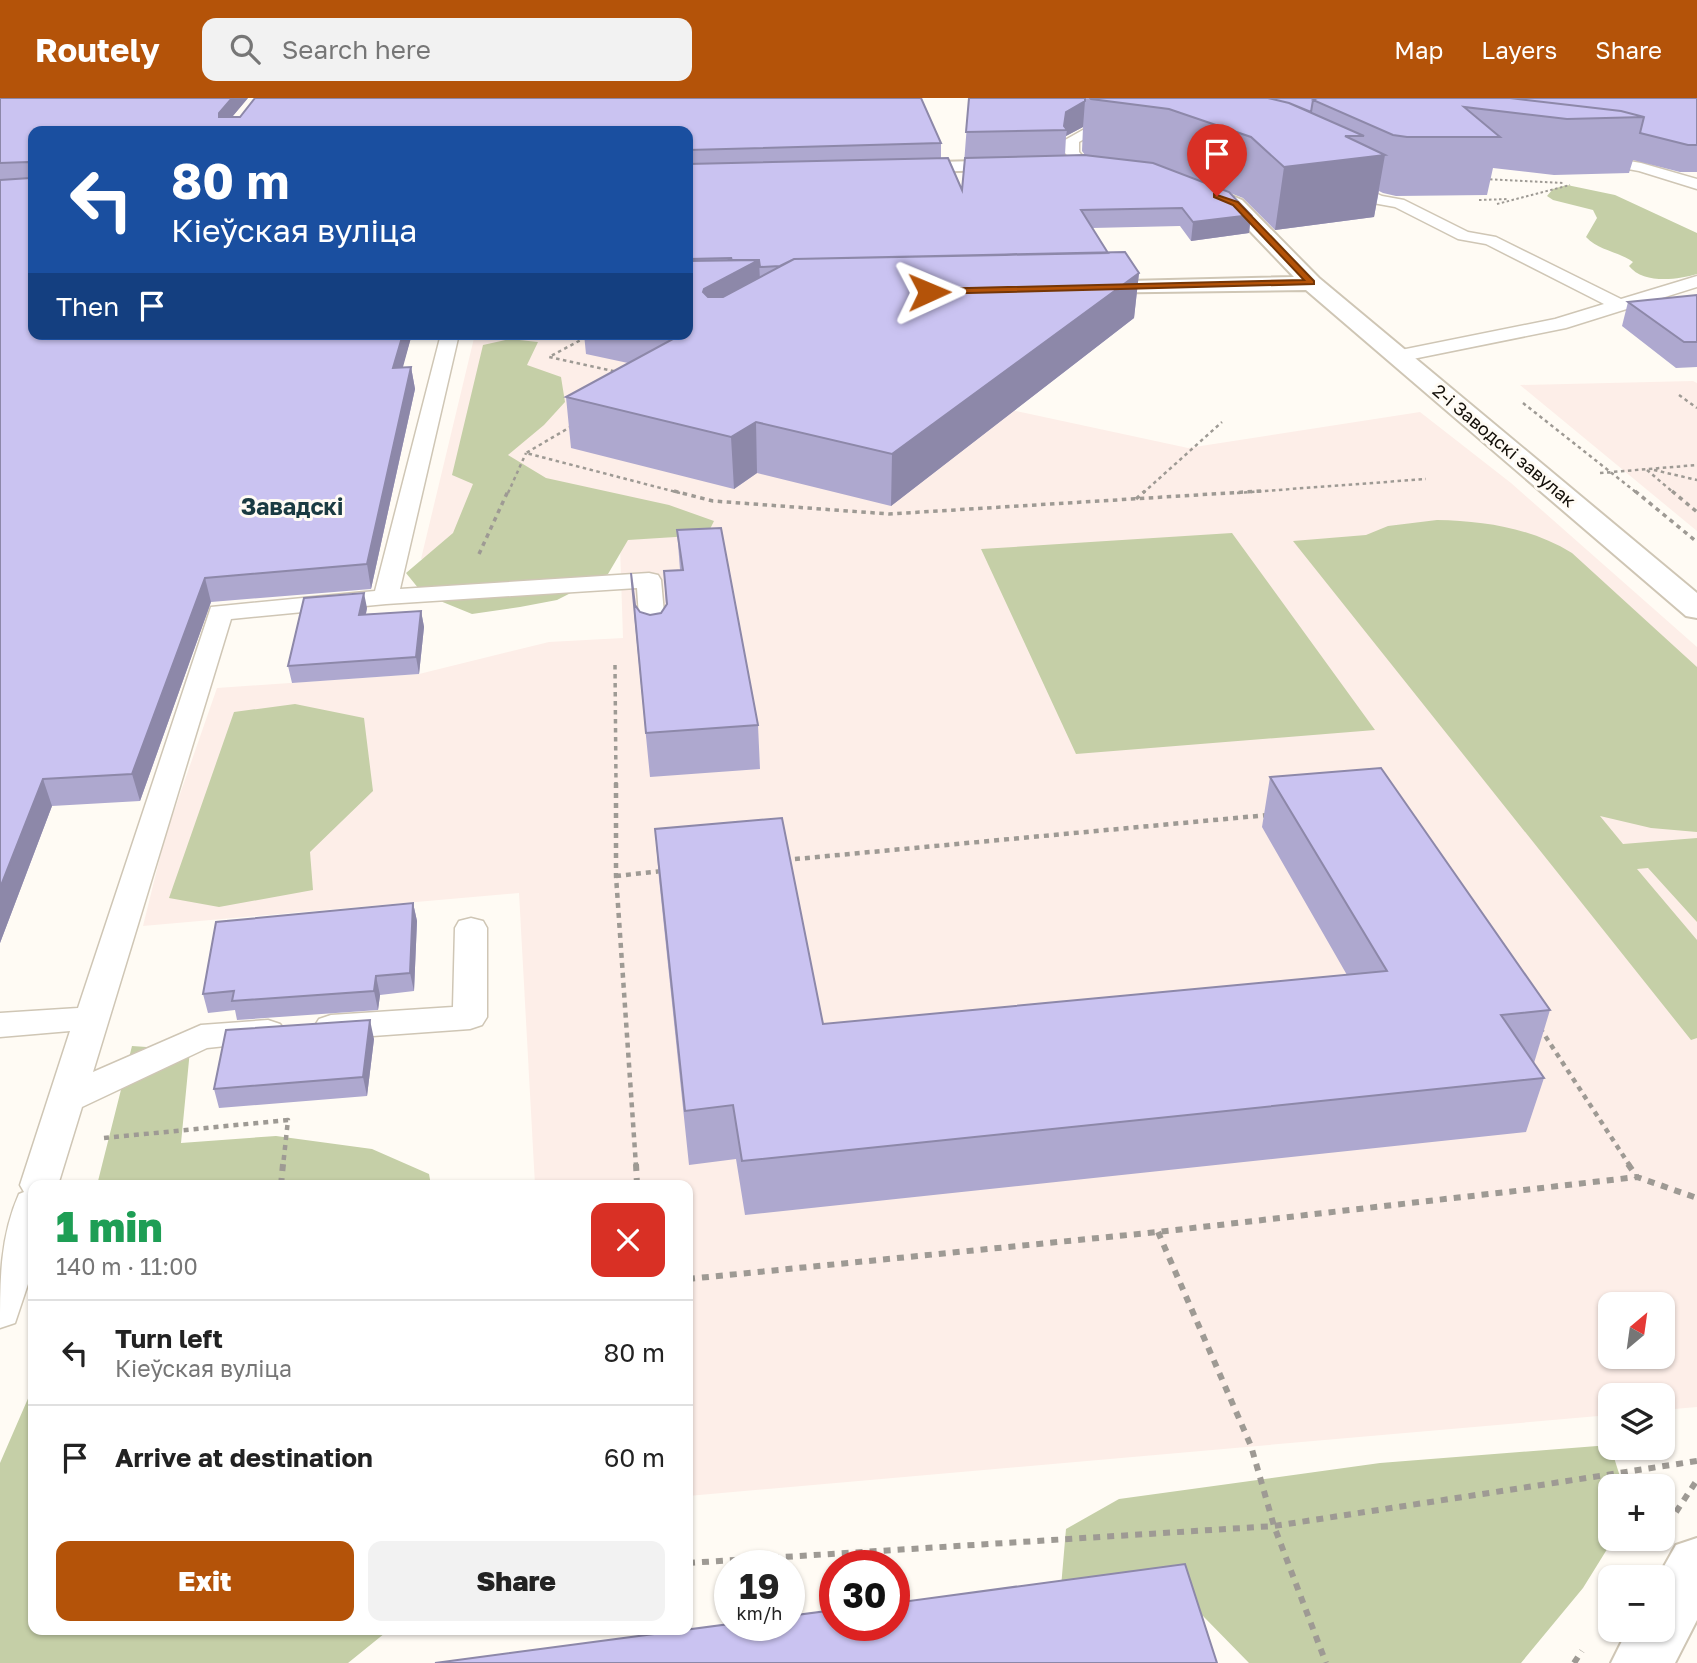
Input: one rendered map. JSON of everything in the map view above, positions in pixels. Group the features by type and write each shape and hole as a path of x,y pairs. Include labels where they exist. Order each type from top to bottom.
{"street":[{"path":"1059,164 1105,165"},
{"path":"879,169 1036,165"},
{"name":"2-і Заводскі завулак","path":"1187,184 1235,204 1311,283 1697,609"},
{"path":"1068,288 1311,283"},
{"path":"1675,1575 1683,1543"},
{"path":"1642,1663 1654,1642"}],"lane":[{"path":"1083,164 1072,153 1072,140 1090,130 1138,131"},
{"path":"1569,156 1641,167 1697,184"},
{"path":"1328,175 1378,200 1399,203 1464,236 1490,240 1620,305"},
{"path":"1398,356 1559,324 1697,281"},
{"path":"386,597 449,340"},
{"path":"41,1180 220,612 386,597 649,580 654,646"},
{"path":"66,1099 201,1037 470,1017 471,928"},
{"path":"0,1026 92,1018"},
{"path":"0,1311 28,1220"}],"path":[{"path":"1433,221 1577,184 1482,179"},
{"path":"581,340 549,357 626,374"},
{"path":"1448,346 1612,472 1697,542"},
{"path":"1679,396 1697,408"},
{"path":"1135,500 1222,422"},
{"path":"478,557 526,453 572,426"},
{"path":"526,453 713,501 889,514 1426,479"},
{"path":"1540,478 1697,465"},
{"path":"1646,469 1697,480"},
{"path":"1646,469 1697,512"},
{"path":"637,1180 616,876 615,663 654,646"},
{"path":"783,860 1269,815"},
{"path":"616,876 672,870"},
{"path":"1538,1025 1637,1177"},
{"path":"53,1142 288,1120 282,1180"},
{"path":"693,1278 1158,1232 1637,1177 1697,1198"},
{"path":"1158,1232 1251,1446 1274,1526 1326,1663"},
{"path":"693,1563 1274,1526 1697,1461"},
{"path":"1683,1543 1697,1480"}],"shaded area":[{"path":"693,335 941,395 1188,448 1420,412 1511,483 1697,647 1697,1407 1675,1409 1675,1383 1598,1383 1598,1416 693,1496 693,1180 535,1180 519,893 143,926 165,837 217,688 419,674 549,642 623,638 620,547 421,559 474,340 693,340"},
{"path":"1697,383 1697,531 1520,385"}],"green space":[{"path":"1567,185 1615,195 1697,233 1697,274 1661,279 1643,276 1629,266 1633,262 1591,242 1586,237 1597,218 1593,210 1547,196 1553,189"},
{"path":"506,340 538,342 527,365 561,377 565,402 544,425 508,455 546,478 669,505 714,521 707,535 628,540 608,574 557,600 472,614 423,594 406,573 453,533 473,484 452,475 483,345"},
{"path":"1437,520 1473,522 1524,532 1572,553 1697,667 1697,832 1651,828 1600,816 1623,844 1697,838 1697,922 1648,868 1637,869 1697,940 1697,1038 1691,1040 1293,541 1366,535 1388,526"},
{"path":"1232,533 1375,730 1076,754 981,549"},
{"path":"295,704 364,718 373,791 310,852 313,890 219,907 169,898 234,712"},
{"path":"132,1046 190,1050 181,1143 276,1136 372,1149 429,1174 430,1180 98,1180"},
{"path":"28,1399 28,1635 383,1635 348,1663 0,1663 0,1463"},
{"path":"1598,1446 1598,1460 1615,1460 1619,1474 1598,1474 1598,1551 1606,1551 1583,1588 1521,1663 1249,1663 1203,1616 1143,1608 1061,1587 1066,1529 1119,1499 1380,1463"}],"building":[{"path":"0,98 232,98 219,113 219,117 240,117 255,98 921,98 941,143 693,150 693,126 28,126 28,162 0,163"},
{"path":"969,98 1085,98 1085,101 1066,112 1064,126 1067,130 966,132"},
{"path":"1090,98 1268,98 1289,103 1364,136 1345,136 1385,155 1284,167 1251,137 1169,109"},
{"path":"1268,98 1317,98 1313,100 1311,112"},
{"path":"1510,98 1621,111 1644,117 1567,119 1464,107 1500,137 1407,137 1393,135 1313,100"},
{"path":"1510,98 1697,98 1697,145 1640,133 1644,117 1621,111"},
{"path":"1084,155 1153,163 1229,192 1251,215 1193,222 1182,208 1081,210 1108,253 794,259 780,266 760,267 759,260 693,259 693,164 948,158 962,190 965,158"},
{"path":"28,178 28,340 401,340 393,368 411,367 367,564 205,578 132,774 43,779 0,888 0,180"},
{"path":"1125,252 1139,273 892,454 756,422 731,437 566,397 671,340 693,340 693,261 759,260 704,289 703,292 708,297 723,297 794,259"},
{"path":"1697,295 1697,342 1684,342 1628,302"},
{"path":"721,528 758,725 646,733 631,573 635,605 640,612 650,615 661,613 667,604 664,571 683,570 677,530"},
{"path":"364,593 359,615 421,611 416,657 288,666 304,598"},
{"path":"1381,768 1550,1010 1501,1015 1544,1078 742,1161 733,1105 685,1111 655,829 782,818 823,1024 1387,971 1270,777"},
{"path":"413,903 410,973 376,976 374,991 232,1001 234,991 203,994 216,922"},
{"path":"370,1020 363,1077 214,1089 226,1030"},
{"path":"1185,1564 1217,1663 435,1663 647,1635 693,1635 693,1629 714,1626 714,1641 805,1641 805,1614 819,1612 819,1641 910,1641 910,1601"}],"district":[{"name":"Завадскі","path":"292,507"}],"route":[{"path":"929,292 1311,283 1235,204 1217,196"}]}
